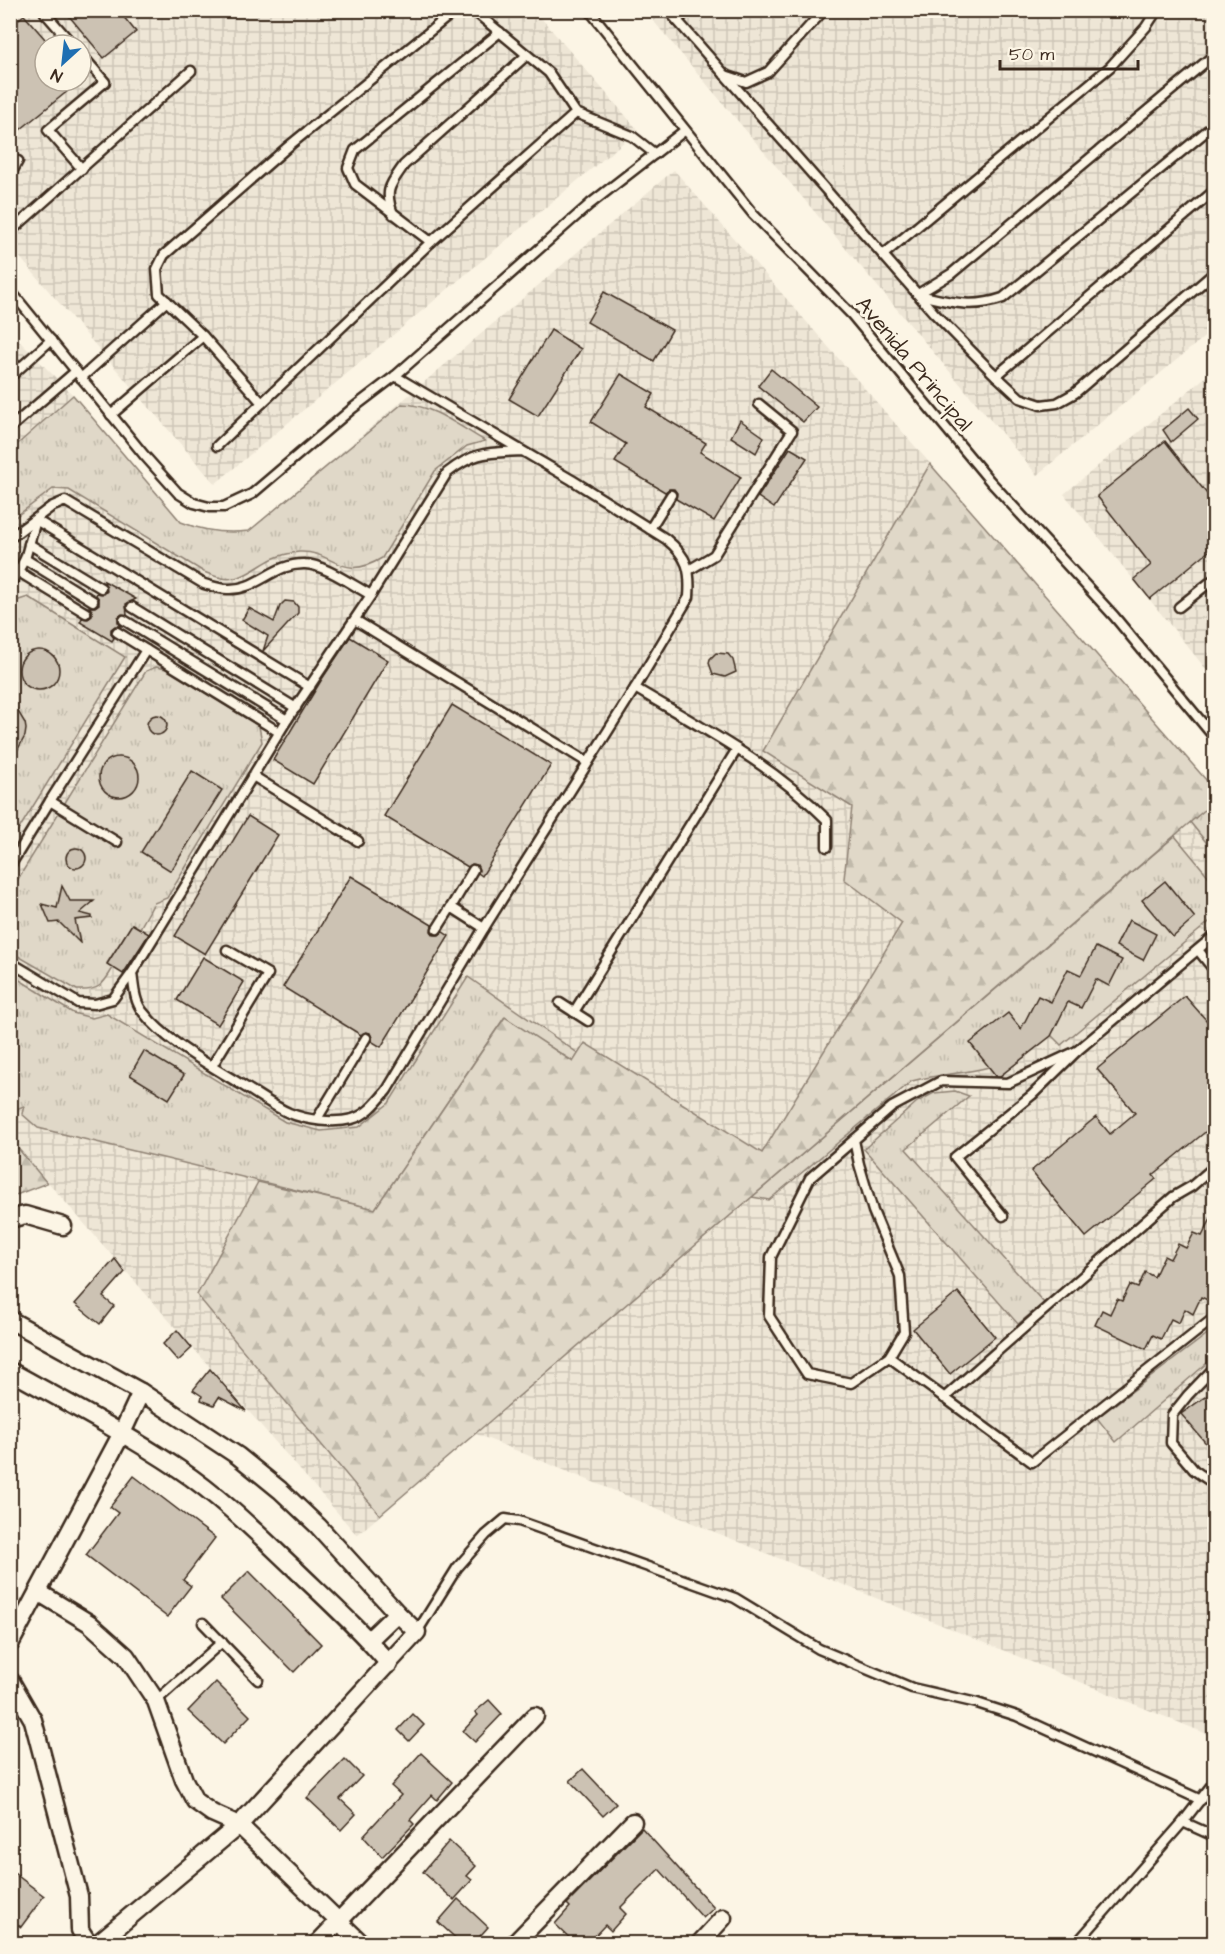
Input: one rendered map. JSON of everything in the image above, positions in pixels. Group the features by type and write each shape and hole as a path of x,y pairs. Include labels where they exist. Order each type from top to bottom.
{"street":[{"path":"10,1220 25,1215 63,1226"},
{"path":"10,1320 141,1392 238,1456 280,1490 318,1526 397,1614 417,1632 239,1826 97,1944"},
{"path":"10,1371 122,1433 182,1471 223,1504 369,1640 389,1664"},
{"path":"10,1644 122,1433 141,1392"},
{"path":"38,1592 89,1623 126,1656 156,1701 184,1780 195,1801 212,1813 239,1826 362,1944"},
{"path":"369,1640 397,1614"},
{"path":"10,1680 33,1720 79,1896 80,1930 89,1944"},
{"path":"317,1944 535,1716"},
{"path":"514,1944 633,1822"},
{"path":"699,1944 723,1918"}],"lane":[{"path":"262,403 203,336 159,294 157,269 164,255 290,145 456,10"},
{"path":"473,10 549,73 576,113 632,136 655,154"},
{"name":"Avenida Principal","path":"589,10 753,214 852,315 990,481 1114,616 1215,737"},
{"path":"668,10 918,294 1020,398 1041,405 1057,403 1075,393 1215,273"},
{"path":"677,20 689,10"},
{"path":"725,75 746,82 768,72 824,10"},
{"path":"883,255 1110,66 1146,27 1157,10"},
{"path":"45,13 62,33"},
{"path":"431,242 355,184 348,168 355,150 500,32"},
{"path":"393,214 387,199 391,183 404,165 527,55"},
{"path":"918,294 951,274 1215,55"},
{"path":"93,68 105,82 93,92"},
{"path":"10,232 191,71"},
{"path":"82,169 48,130 92,93"},
{"path":"217,446 431,242 576,113"},
{"path":"918,294 963,305 988,304 1003,298 1215,125"},
{"path":"10,290 178,494 194,503 209,507 224,507 252,494 353,408 395,376 590,204 684,131"},
{"path":"10,176 18,161"},
{"path":"996,376 1215,191"},
{"path":"10,429 166,301"},
{"path":"111,415 203,336"},
{"path":"10,377 51,340"},
{"path":"132,973 135,994 141,1011 157,1028 212,1066 290,1113 338,1121 354,1118 373,1107 387,1090 484,928 586,762 635,688 689,597 691,580 679,550 522,451 395,376"},
{"path":"688,570 714,555 792,431 759,404"},
{"path":"10,962 78,1003 95,1004 113,999 132,973 279,732 355,620 447,474 464,460 485,453 522,451"},
{"path":"650,530 671,495"},
{"path":"10,538 51,507 65,501 204,584 226,590 240,588 254,583 282,566 307,564 322,569 371,595"},
{"path":"10,585 25,559 36,520"},
{"path":"36,520 310,687"},
{"path":"29,544 100,588"},
{"path":"25,559 93,601"},
{"path":"19,572 86,613"},
{"path":"1179,607 1215,579"},
{"path":"132,607 296,708"},
{"path":"124,620 287,720"},
{"path":"355,620 586,762"},
{"path":"117,632 279,732"},
{"path":"10,866 146,650"},
{"path":"635,688 757,761 815,807 827,820 827,847"},
{"path":"574,1012 737,749"},
{"path":"253,776 358,842"},
{"path":"50,801 117,842"},
{"path":"437,929 472,870"},
{"path":"451,907 484,928"},
{"path":"1003,1216 955,1157 1032,1095 1077,1051 1215,936"},
{"path":"212,1066 268,974 227,950"},
{"path":"1198,950 1215,970"},
{"path":"560,1003 588,1021"},
{"path":"317,1119 366,1038"},
{"path":"854,1140 873,1211 900,1276 904,1332 889,1357 851,1383 807,1374 769,1316 771,1257 810,1178 892,1107 940,1081 1008,1083 1077,1051"},
{"path":"944,1398 1173,1197 1192,1186 1215,1167"},
{"path":"889,1357 1032,1462 1215,1318"},
{"path":"1215,1368 1172,1415 1171,1443 1194,1470 1215,1484"},
{"path":"417,1632 457,1568 486,1535 505,1520 519,1521 735,1598 830,1653 912,1688 977,1703 1017,1716 1201,1800"},
{"path":"204,1623 258,1680"},
{"path":"156,1701 222,1642"},
{"path":"1076,1944 1215,1782"},
{"path":"1183,1822 1215,1836"}],"shaded area":[{"path":"15,10 535,11 638,130 215,484 11,247 10,14"},
{"path":"645,11 1214,11 1214,329 1037,475"},
{"path":"674,170 1214,789 1214,1733 1212,1736 476,1434 357,1535 11,1140 10,329 73,395 181,522 196,528 227,533 249,531"},
{"path":"1214,370 1214,679 1064,494"}],"green space":[{"path":"73,395 181,522 214,531 249,531 402,404 435,412 485,441 467,446 435,471 382,558 368,565 347,567 321,556 299,552 272,559 242,576 229,579 204,572 69,490 53,489 11,520 11,450"},
{"path":"930,464 1214,789 1214,802 380,1515 197,1295 258,1182 375,1209 505,1017 573,1062 585,1043 762,1153 902,923 844,879 852,807 763,751"},
{"path":"28,597 125,657 11,842 10,610 16,601"},
{"path":"156,667 166,669 259,726 262,742 167,898 154,903 140,928 132,924 107,963 113,968 103,983 95,988 77,990 11,952 10,892 146,671"},
{"path":"1214,802 1214,852 1190,822"},
{"path":"1175,836 1214,883 1214,918 1061,1045 1051,1035 998,1078 989,1067 912,1081 769,1200 752,1197"},
{"path":"10,974 73,1013 92,1018 107,1014 285,1122 321,1131 359,1127 389,1103 468,977 579,1054 574,1062 504,1018 375,1209 38,1128 22,1114 24,1106 11,1111"},
{"path":"955,1091 969,1096 906,1149 1044,1303 1018,1324 864,1149 917,1102 934,1093"},
{"path":"11,1140 47,1183 10,1197"},
{"path":"1214,1329 1214,1357 1116,1442 1097,1418"}],"building":[{"path":"64,10 118,10 136,32 104,58 93,45 93,33 83,33"},
{"path":"24,15 40,33 33,33 33,93 65,93 10,138 10,26"},
{"path":"604,292 672,330 654,361 587,322"},
{"path":"551,330 581,349 538,416 509,399"},
{"path":"771,369 817,407 803,422 758,386"},
{"path":"621,374 654,394 646,407 706,443 700,452 741,477 714,521 676,499 677,493 674,489 665,492 615,462 626,444 591,422"},
{"path":"1189,408 1198,419 1171,442 1163,430"},
{"path":"740,420 764,437 756,453 731,437"},
{"path":"1165,441 1215,504 1215,546 1150,599 1134,579 1151,565 1097,496"},
{"path":"790,448 807,458 774,508 758,497"},
{"path":"104,581 136,599 126,604 127,615 122,614 118,617 121,626 111,629 114,638 112,641 80,622 82,618 88,619 92,616 92,610 89,607 99,604 97,593 104,594 107,591"},
{"path":"285,601 294,602 298,607 298,613 263,651 268,636 242,620 249,608 274,622 280,606"},
{"path":"350,637 388,660 313,784 273,760"},
{"path":"39,650 47,651 53,656 58,662 58,678 53,684 47,689 39,690 31,689 25,684 20,678 19,670 20,662 25,656 31,651"},
{"path":"716,653 728,654 733,660 736,672 725,677 713,674 709,663"},
{"path":"10,698 25,723 26,729 25,736 10,764"},
{"path":"452,705 551,765 482,876 478,873 477,865 472,864 468,867 384,816"},
{"path":"157,715 164,718 167,725 164,732 157,735 150,732 147,725 150,718"},
{"path":"119,757 127,758 133,763 138,769 138,785 133,791 127,796 119,797 111,796 105,791 100,785 99,777 100,769 105,763 111,758"},
{"path":"192,771 222,790 171,871 141,852"},
{"path":"248,816 278,835 205,954 175,936"},
{"path":"76,848 83,851 86,858 83,865 76,868 69,865 66,858 69,851"},
{"path":"351,876 432,925 431,931 434,935 443,932 449,936 381,1047 371,1041 370,1033 366,1032 361,1035 283,987"},
{"path":"1165,881 1195,918 1173,937 1142,900"},
{"path":"62,886 70,901 94,901 80,913 92,916 92,918 75,920 80,943 59,922 50,923 42,904 57,908"},
{"path":"1129,920 1156,934 1143,960 1116,946"},
{"path":"132,924 149,934 123,974 107,964"},
{"path":"1096,947 1122,960 1109,986 1096,979 1081,1008 1068,1002 1051,1036 1000,1076 996,1076 970,1043 1008,1013 1021,1029 1038,996 1051,1002 1068,969 1081,975"},
{"path":"203,957 244,982 218,1025 177,1000"},
{"path":"1185,996 1215,1030 1215,1124 1153,1175 1156,1179 1086,1237 1031,1171 1096,1117 1110,1134 1135,1113 1097,1069"},
{"path":"144,1051 184,1075 169,1099 130,1075"},
{"path":"1215,1211 1215,1291 1210,1301 1201,1297 1193,1314 1185,1309 1179,1323 1171,1319 1161,1339 1153,1335 1146,1349 1095,1325 1102,1310 1110,1314 1117,1299 1122,1301 1130,1285 1138,1288 1145,1272 1154,1277 1164,1256 1170,1259 1178,1244 1186,1248 1194,1233 1202,1236"},
{"path":"115,1259 125,1272 103,1297 114,1306 100,1324 75,1304"},
{"path":"958,1292 995,1337 950,1374 913,1329"},
{"path":"177,1330 192,1348 178,1361 163,1344"},
{"path":"210,1369 246,1411 219,1397 214,1405 201,1400 202,1396 193,1390"},
{"path":"1215,1390 1215,1454 1181,1414"},
{"path":"134,1476 215,1538 183,1580 191,1586 167,1617 86,1555 118,1513 110,1507"},
{"path":"249,1571 321,1644 294,1672 221,1599"},
{"path":"216,1682 250,1716 223,1744 188,1711"},
{"path":"489,1700 502,1714 475,1742 463,1731 478,1715 475,1712"},
{"path":"413,1714 424,1725 409,1741 398,1730"},
{"path":"421,1753 452,1782 437,1800 432,1795 410,1820 414,1824 382,1857 363,1836 401,1795 391,1786"},
{"path":"345,1759 362,1776 340,1799 356,1814 341,1830 307,1798"},
{"path":"583,1769 616,1804 603,1816 570,1781"},
{"path":"642,1828 714,1908 703,1918 659,1869 620,1908 626,1914 611,1931 605,1925 587,1944 576,1944 555,1924 570,1907 567,1904"},
{"path":"449,1841 476,1866 467,1876 472,1880 454,1900 423,1872"},
{"path":"10,1870 44,1896 21,1927 10,1920"},
{"path":"458,1899 488,1927 473,1944 462,1944 438,1922"}]}
